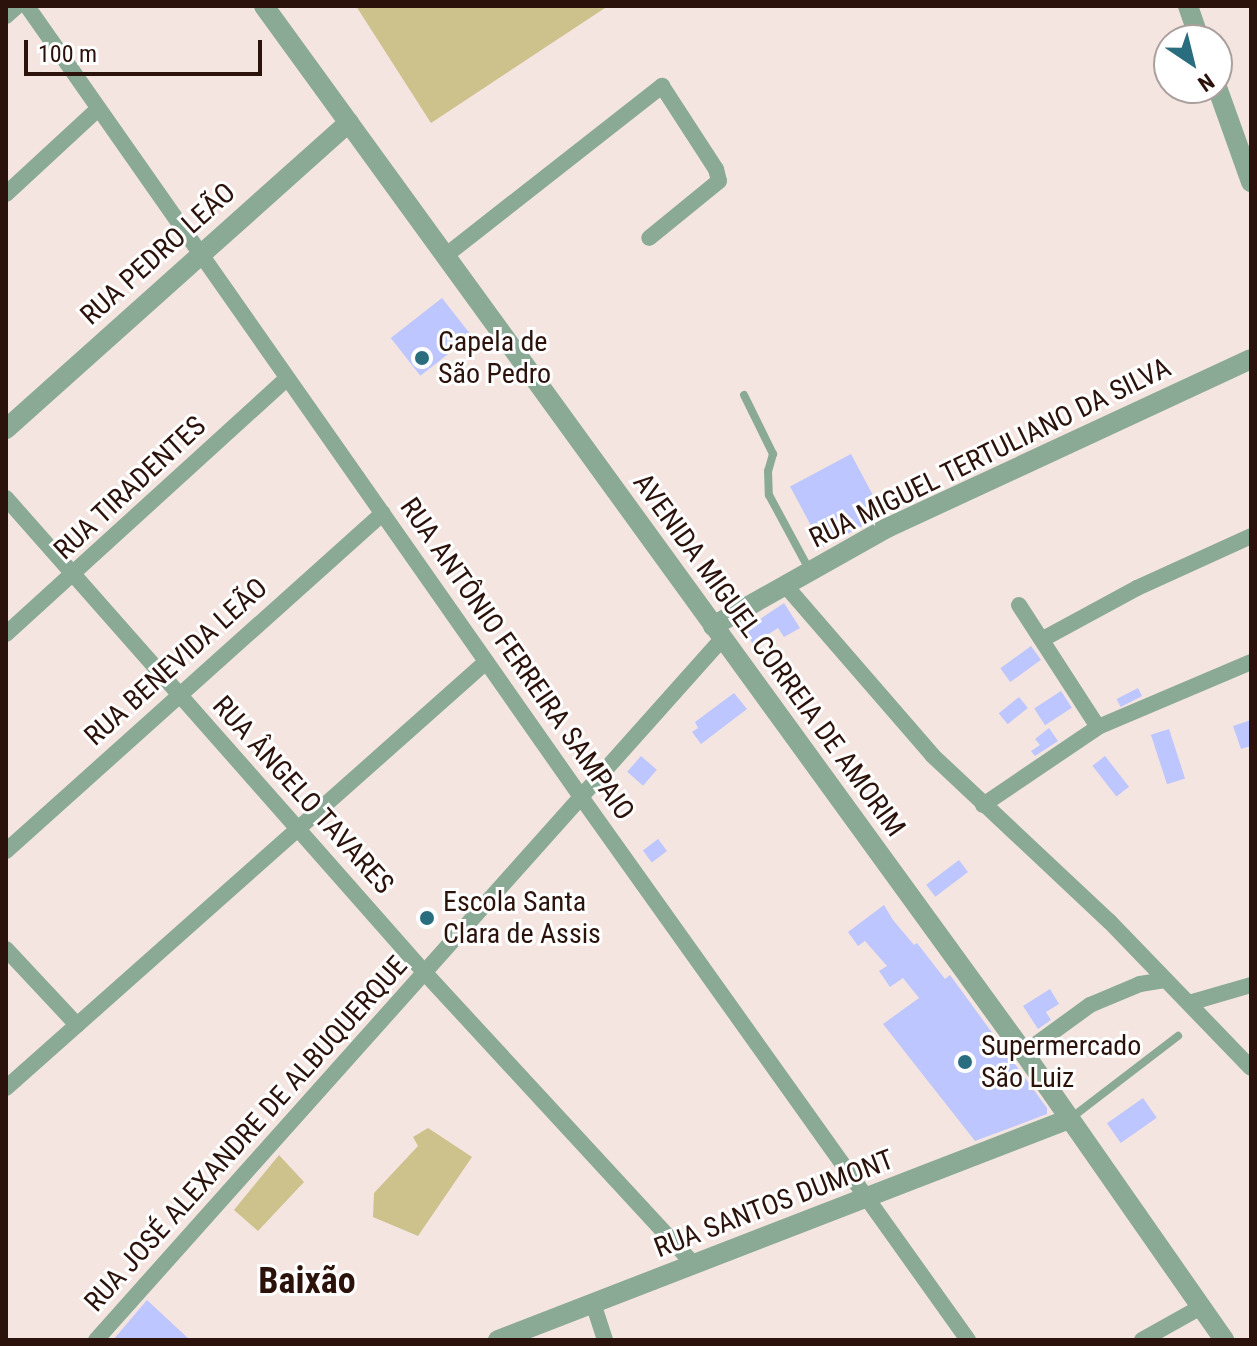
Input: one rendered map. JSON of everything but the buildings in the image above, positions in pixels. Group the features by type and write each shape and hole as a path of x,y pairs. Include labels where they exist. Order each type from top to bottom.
{"street":[{"path":"6,16 17,6"},
{"name":"RUA ANTÔNIO FERREIRA SAMPAIO","path":"27,6 581,797 968,1340"},
{"name":"AVENIDA MIGUEL CORREIA DE AMORIM","path":"264,6 1024,1053 1224,1340"},
{"path":"445,256 662,86 716,169 719,181 649,238"},
{"path":"1223,104 1251,182"},
{"path":"6,194 98,109"},
{"name":"RUA PEDRO LEÃO","path":"6,429 349,122"},
{"name":"RUA MIGUEL TERTULIANO DA SILVA","path":"718,632 785,585 887,528 1251,359"},
{"name":"RUA TIRADENTES","path":"6,634 287,378"},
{"name":"RUA ÂNGELO TAVARES","path":"6,498 425,973 694,1265"},
{"name":"RUA BENEVIDA LEÃO","path":"6,851 383,513"},
{"path":"1043,639 1137,588 1251,536"},
{"path":"785,585 932,755 1109,921 1251,1068"},
{"path":"1019,605 1098,727"},
{"name":"RUA JOSÉ ALEXANDRE DE ALBUQUERQUE","path":"96,1340 581,797 718,632"},
{"path":"6,1088 486,662"},
{"path":"983,805 1098,727 1251,662"},
{"path":"6,949 77,1025"},
{"path":"1024,1053 1090,1005 1140,984 1165,980"},
{"path":"1189,1003 1251,985"},
{"name":"RUA SANTOS DUMONT","path":"498,1340 867,1200 1069,1119"},
{"path":"593,1303 605,1340"},
{"path":"1142,1340 1201,1307"}],"lane":[{"path":"744,395 773,454 768,471 769,495 810,571"},
{"path":"1069,1119 1178,1036"}],"shaded area":[{"path":"356,6 608,6 431,123"},
{"path":"428,1128 472,1157 418,1236 373,1217 374,1193 418,1146 413,1137"},
{"path":"279,1155 304,1182 258,1231 234,1210"}],"place":[{"name":"Capela de São Pedro","path":"422,358"},
{"name":"Escola Santa Clara de Assis","path":"427,918"},
{"name":"Supermercado São Luiz","path":"965,1062"}],"district":[{"name":"Baixão","path":"307,1282"}]}
